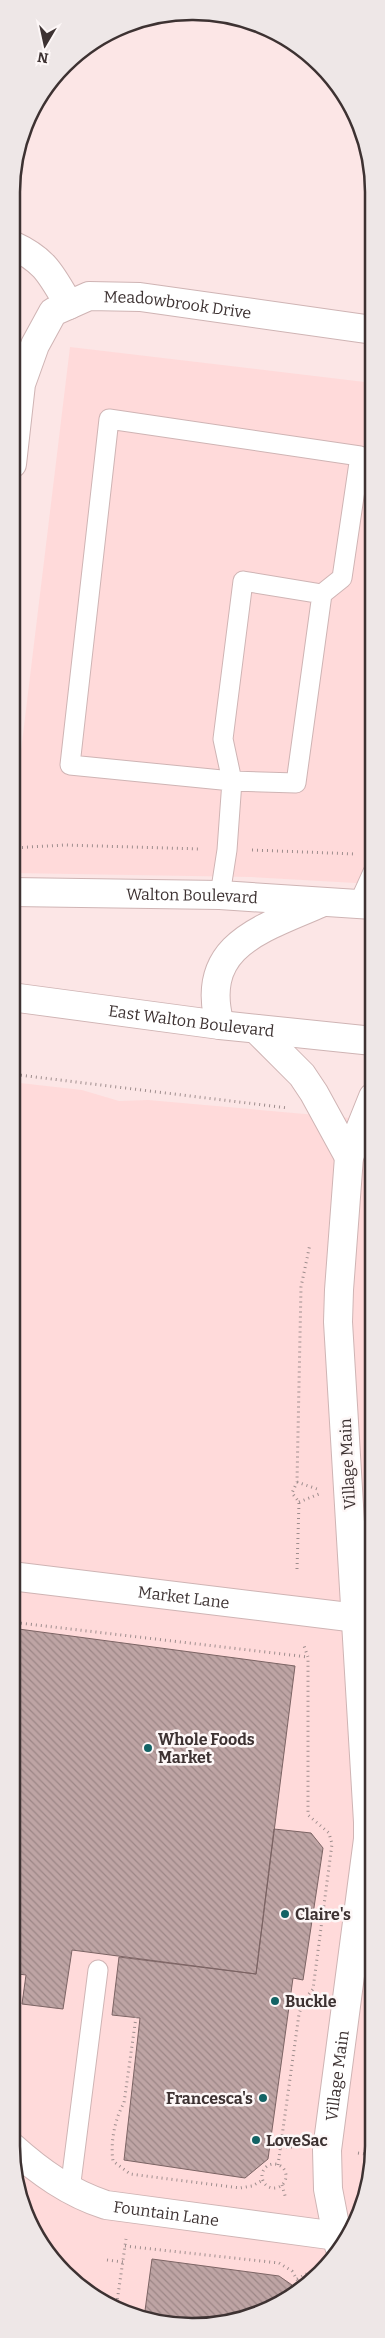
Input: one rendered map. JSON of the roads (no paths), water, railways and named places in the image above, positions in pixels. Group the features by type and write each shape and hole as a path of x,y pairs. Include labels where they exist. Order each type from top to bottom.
{"street":[{"path":"20,249 29,253 49,270 69,305"},
{"name":"Meadowbrook Drive","path":"20,393 21,384 34,346 53,312 89,296 140,297 365,329"},
{"name":"Walton Boulevard","path":"20,892 220,895 365,904"},
{"path":"220,1025 214,996 215,981 227,956 257,931 324,901"},
{"name":"East Walton Boulevard","path":"20,998 220,1025 365,1040"},
{"path":"256,1029 302,1075 349,1157"},
{"name":"Village Main","path":"365,1117 349,1157 338,1322 365,1721"},
{"name":"Market Lane","path":"20,1577 357,1618"},
{"name":"Village Main","path":"338,2238 328,2189 327,2150 365,1861"},
{"name":"Fountain Lane","path":"20,2155 35,2168 70,2190 87,2199 106,2205 336,2241"}],"lane":[{"path":"109,419 360,456 342,578 322,594 296,783 232,781 70,765 109,419"},
{"path":"220,895 227,850 232,781 223,739 243,581 322,594"},
{"path":"70,2190 98,1970"}],"place":[{"name":"Whole Foods Market","path":"148,1748"},
{"name":"Claire's","path":"285,1914"},
{"name":"Buckle","path":"275,2001"},
{"name":"Francesca's","path":"263,2098"},
{"name":"LoveSac","path":"256,2140"}]}
